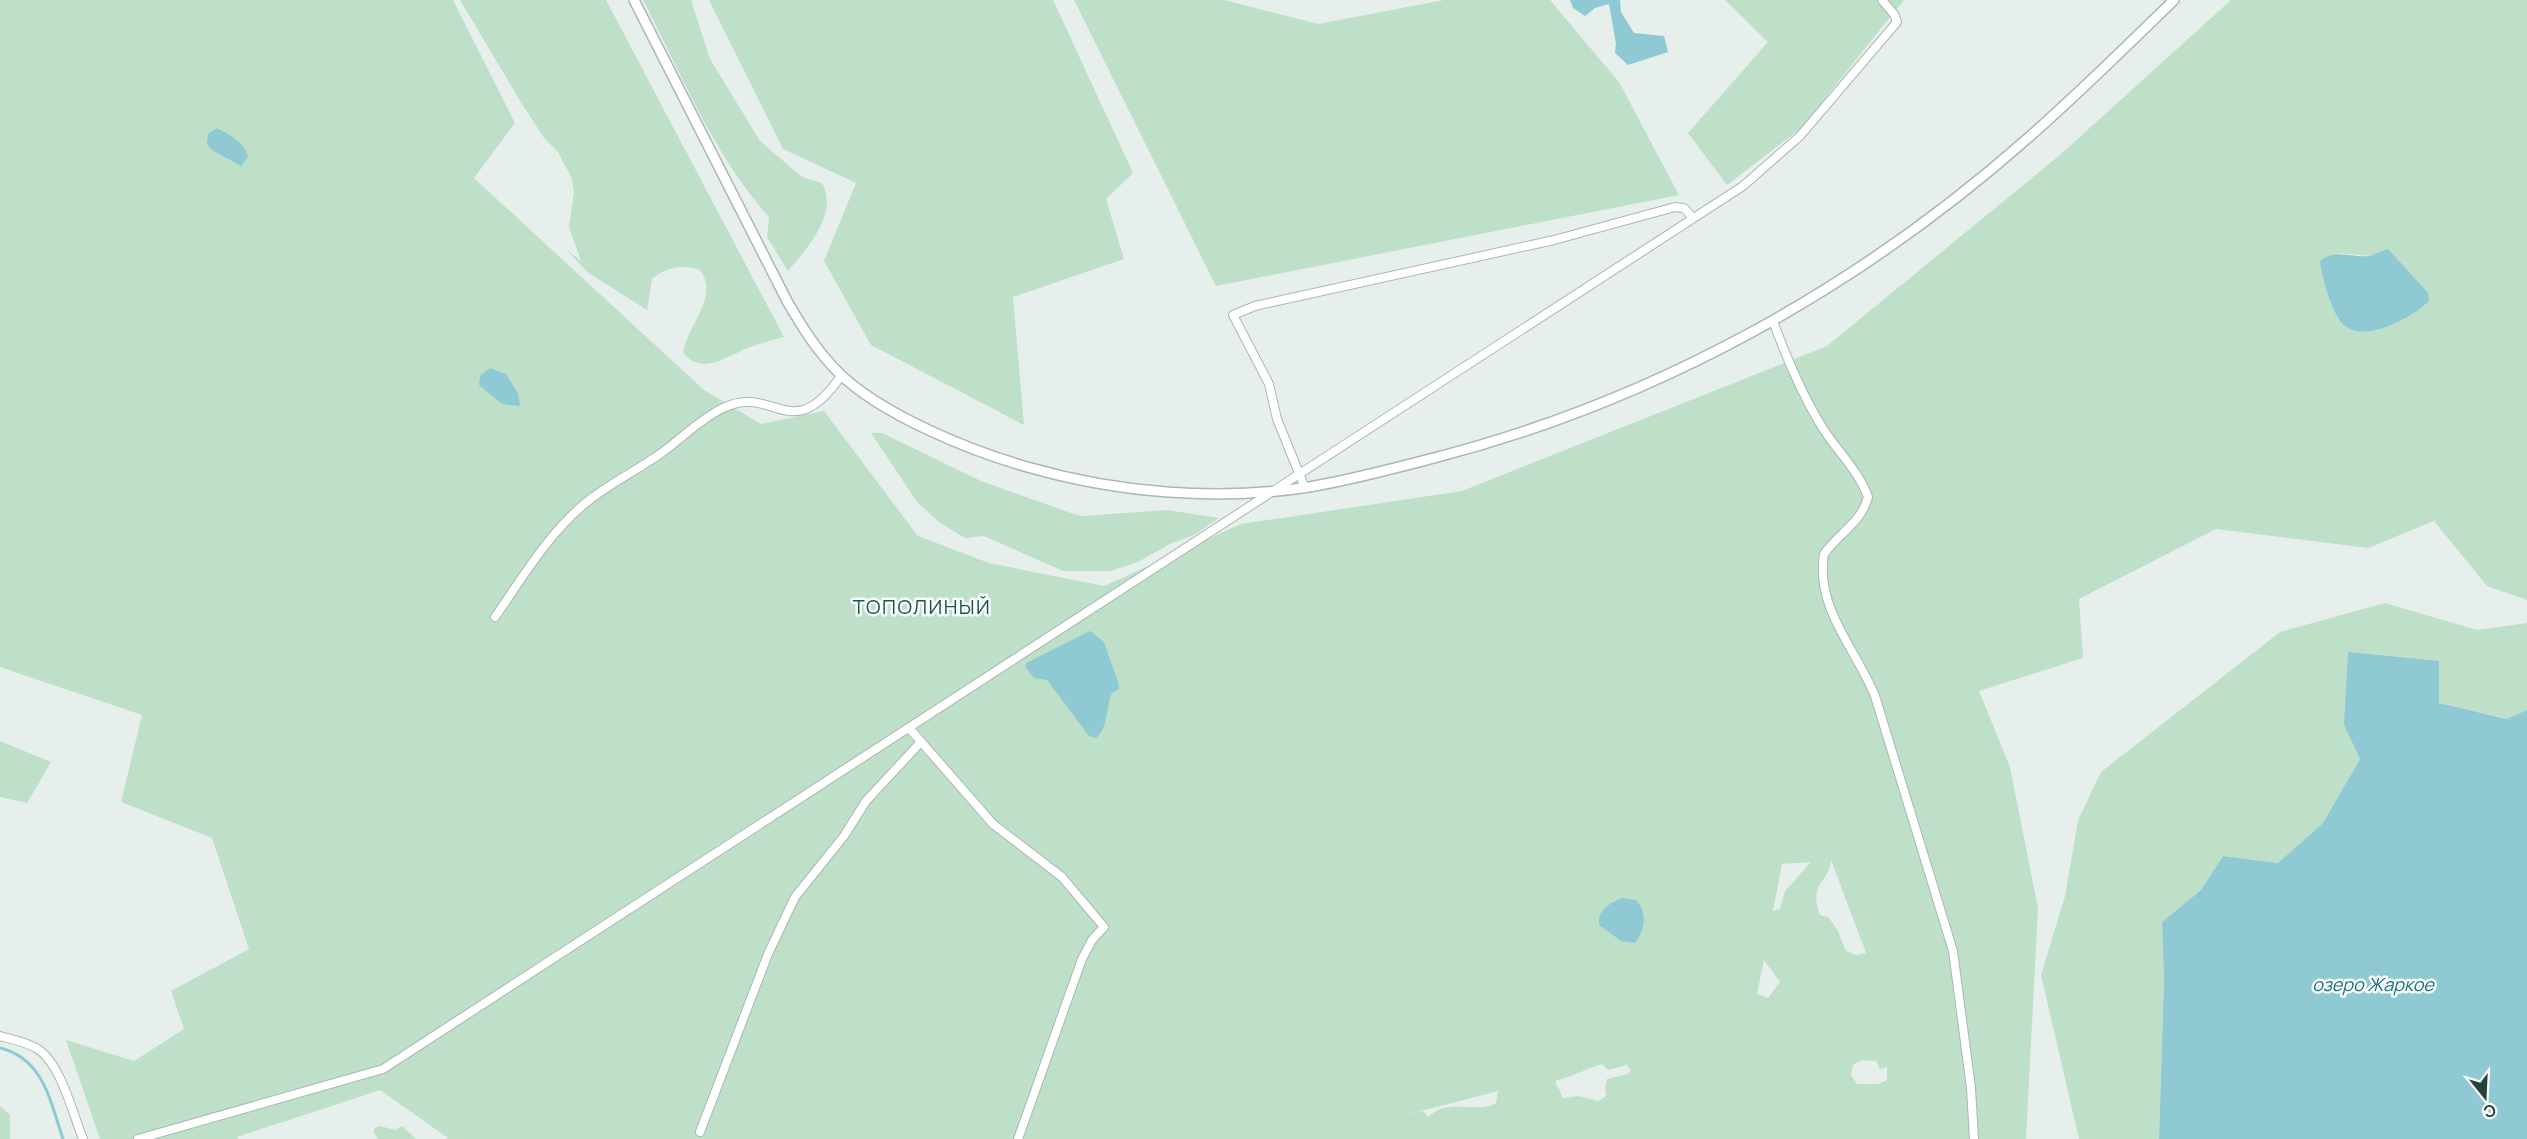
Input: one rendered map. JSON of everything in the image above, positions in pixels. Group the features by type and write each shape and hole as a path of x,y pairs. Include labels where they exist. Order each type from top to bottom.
{"street":[{"path":"634,0 804,332 841,376 874,399 939,434 1016,464 1056,475 1097,484 1147,490 1274,491 1339,482 1456,453 1563,419 1690,365 1773,321 1873,259 1945,205 2028,138 2174,0"},
{"path":"138,1139 383,1069 751,829 910,729 1743,186 1807,127 1897,22 1882,0"},
{"path":"1305,488 1277,419 1269,384 1233,315 1255,306 1414,269 1554,240 1675,207 1684,208 1694,218"},
{"path":"1773,321 1803,395 1823,429 1851,466 1868,498 1865,509 1858,519 1824,554 1824,591 1830,611 1866,674 1875,696 1950,941 1971,1088 1974,1139"},
{"path":"495,617 547,541 586,503 603,490 630,475 722,408 740,401 760,403 785,412 798,412 807,409 830,393 841,376"},
{"path":"910,729 993,824 1062,877 1104,927 1092,940 1082,959 1018,1139"},
{"path":"700,1131 768,954 795,897 844,836 866,801 920,743"},
{"path":"0,1035 36,1047 48,1057 83,1139"}],"green space":[{"path":"0,0 453,0 515,123 474,178 704,390 761,424 824,411 918,536 989,563 1104,586 1241,524 1462,491 1827,346 2061,154 2231,0 2527,0 2527,600 2487,586 2434,521 2368,548 2216,529 2079,599 2083,658 1979,691 2010,767 2038,908 2026,1139 446,1139 448,1138 380,1090 237,1137 238,1139 100,1139 66,1040 134,1061 184,1029 171,991 249,949 212,838 121,802 142,715 0,667","holes":["2339,253 2371,256 2338,320 2320,261","1831,860 1866,953 1857,955 1846,951 1837,929 1828,917 1820,915 1816,896","1811,862 1785,891 1780,909 1773,911 1782,864","1764,960 1780,982 1768,998 1757,994","1862,1060 1876,1061 1880,1069 1887,1067 1887,1080 1879,1084 1857,1084 1851,1075 1853,1065","1602,1064 1608,1070 1627,1065 1631,1070 1628,1074 1607,1079 1606,1096 1598,1101 1579,1096 1563,1098 1555,1081","1498,1091 1496,1103 1488,1106 1445,1108 1428,1117 1423,1111 1398,1117"]},
{"path":"460,0 606,0 784,337 753,346 719,361 697,363 683,353 704,301 705,280 700,270 688,267 675,268 657,275 652,279 647,310 587,272 566,249 581,261 569,227 574,192 572,179 558,152 544,138 522,104"},
{"path":"643,0 691,0 710,59 760,141 802,177 822,183 827,207 824,218 812,241 788,271 767,237 769,217 731,168 715,141"},
{"path":"709,0 1053,0 1133,173 1106,199 1124,259 1013,297 1024,425 871,345 824,261 856,183 783,149"},
{"path":"1074,0 1224,0 1318,24 1444,0 1550,0 1619,82 1679,195 1216,286"},
{"path":"1725,0 1904,0 1801,128 1727,185 1688,133 1768,42"},
{"path":"871,433 882,433 981,481 1082,516 1167,510 1219,518 1194,535 1172,543 1138,562 1110,571 1063,571 984,536 965,538 940,523 917,502"},
{"path":"2385,603 2477,630 2527,623 2527,710 2508,719 2439,703 2344,725 2360,759 2323,823 2278,863 2223,856 2201,890 2162,922 2164,980 2159,1139 2079,1139 2041,975 2065,896 2078,820 2101,772 2280,632"},
{"path":"0,741 51,762 27,803 0,797"},
{"path":"0,1106 10,1115 10,1139 0,1139"},
{"path":"380,1126 395,1130 402,1126 416,1139 378,1139 374,1128"}],"water":[{"path":"1570,0 1620,0 1621,12 1634,33 1664,36 1668,52 1628,65 1615,53 1616,44 1609,4 1595,8 1585,16 1573,8"},
{"path":"217,128 244,147 248,157 241,166 212,150 207,144 208,134"},
{"path":"2388,249 2428,293 2429,301 2412,314 2377,330 2365,332 2345,326 2332,305 2320,261 2332,255 2369,256"},
{"path":"490,368 506,374 518,393 520,406 502,404 479,385 480,376"},
{"path":"1090,631 1104,642 1119,685 1119,689 1112,693 1103,729 1096,738 1089,736 1047,680 1034,678 1025,667 1026,663"},
{"name":"озеро Жаркое","path":"2348,652 2439,661 2439,703 2507,719 2527,710 2527,1139 2159,1139 2164,980 2162,922 2201,890 2223,856 2278,863 2323,823 2360,759 2344,725"},
{"path":"1622,898 1636,900 1644,916 1643,927 1635,943 1621,941 1599,925 1602,911"}],"waterway":[{"path":"0,1048 15,1054 36,1072 49,1096 63,1139"}],"district":[{"name":"ТОПОЛИНЫЙ","path":"922,606"}]}
